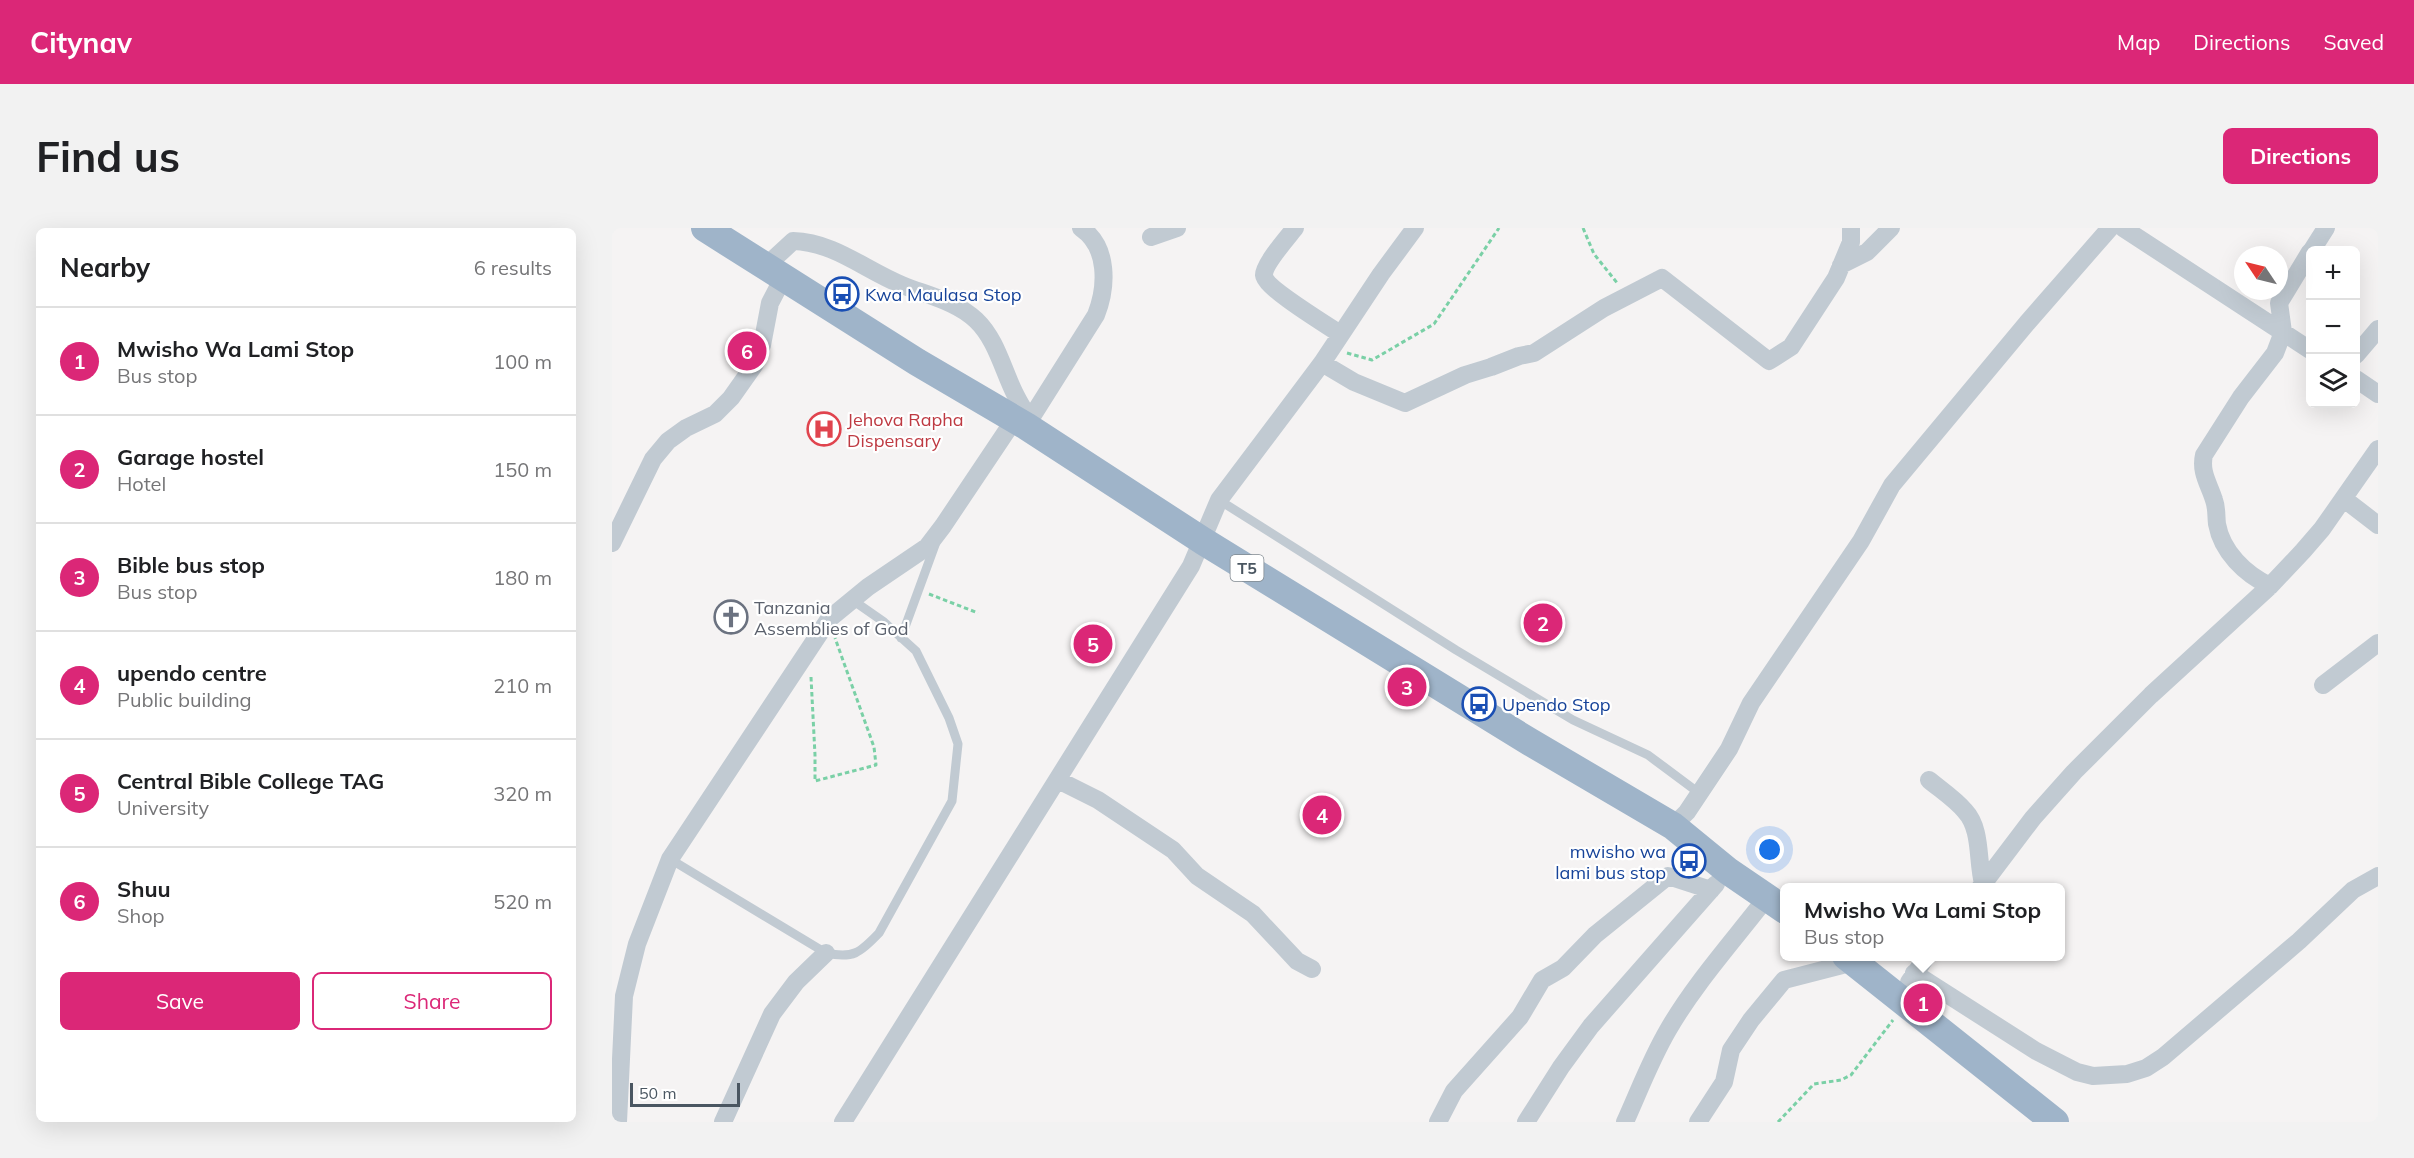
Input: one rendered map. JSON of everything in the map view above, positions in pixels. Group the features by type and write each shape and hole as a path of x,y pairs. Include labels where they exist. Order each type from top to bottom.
{"highway":[{"name":"T5","path":"705,228 917,362 1023,422 1203,541 1530,742 1674,826 1719,881 1776,904"},
{"path":"1854,961 1906,991 2055,1122"}],"street":[{"path":"618,1122 624,996 637,944 670,859 829,619 851,599 920,553 1023,422 1096,315 1103,296 1104,275 1093,240 1081,228"},
{"path":"1151,237 1177,228"},
{"path":"1295,228 1275,254 1264,276 1267,282 1336,340"},
{"path":"845,1121 1191,566 1219,500 1322,363 1415,228"},
{"path":"1322,363 1354,382 1405,403 1465,375 1534,353 1627,295 1662,278 1769,361 1791,347 1836,278 1851,242 1851,228"},
{"path":"1841,265 1867,252 1891,228"},
{"path":"1674,826 1687,812 1729,749 1751,703 1862,541 1892,485 2027,323 2110,228"},
{"path":"2123,228 2306,347"},
{"path":"2314,246 2326,228"},
{"path":"612,543 653,459 668,441 686,428 715,414 731,398 755,364 762,345 775,271 793,241 834,251 864,264 899,284 951,304 976,320 992,341 1016,396 1023,422"},
{"path":"2270,586 2258,580 2239,564 2222,540 2217,523 2216,505 2202,464 2204,455 2241,397 2275,353 2283,332 2279,303 2306,259"},
{"path":"2357,354 2378,329"},
{"path":"2360,383 2378,394"},
{"path":"1984,883 2033,818 2074,772 2151,695 2270,586 2322,529 2378,449"},
{"path":"2344,499 2378,525"},
{"path":"2323,685 2378,643"},
{"path":"1058,780 1098,800 1173,850 1197,876 1253,914 1297,961 1312,969"},
{"path":"1929,780 1955,801 1972,822 1982,883"},
{"path":"1438,1122 1454,1091 1520,1017 1542,980 1563,968 1595,935 1668,876 1719,881"},
{"path":"1925,961 1906,991 2062,1066 2093,1076 2127,1074 2146,1068 2163,1058 2299,941 2354,890 2378,876"},
{"path":"1526,1122 1591,1026 1719,881"},
{"path":"1625,1122 1648,1067 1673,1021 1776,904"},
{"path":"723,1122 772,1014 796,982 826,953"},
{"path":"1698,1122 1724,1082 1731,1050 1751,1020 1784,980 1844,961"},
{"path":"612,1018 624,996"}],"lane":[{"path":"1219,500 1456,650 1573,720 1648,755 1699,793"},
{"path":"901,638 941,529"},
{"path":"670,859 826,953 844,957 862,951 879,933 952,801 958,744 950,718 916,651 884,622 851,599"}],"path":[{"path":"1336,340 1355,356 1372,360 1432,326 1499,228"},
{"path":"1583,228 1594,254 1627,295"},
{"path":"919,590 978,612"},
{"path":"813,644 810,672 815,781 876,765 874,747 829,619"},
{"path":"1778,1122 1814,1084 1840,1080 1851,1075 1906,991"}],"place":[{"name":"Kwa Maulasa Stop","path":"842,294"},
{"name":"Shuu","path":"747,351"},
{"name":"Jehova Rapha Dispensary","path":"824,429"},
{"name":"Tanzania Assemblies of God","path":"731,617"},
{"name":"Garage hostel","path":"1543,623"},
{"name":"Central Bible College TAG","path":"1093,644"},
{"name":"Bible bus stop","path":"1407,687"},
{"name":"Upendo Stop","path":"1479,704"},
{"name":"upendo centre","path":"1322,815"},
{"name":"mwisho wa lami bus stop","path":"1689,861"},
{"name":"Mwisho Wa Lami Stop","path":"1923,1003"}]}
